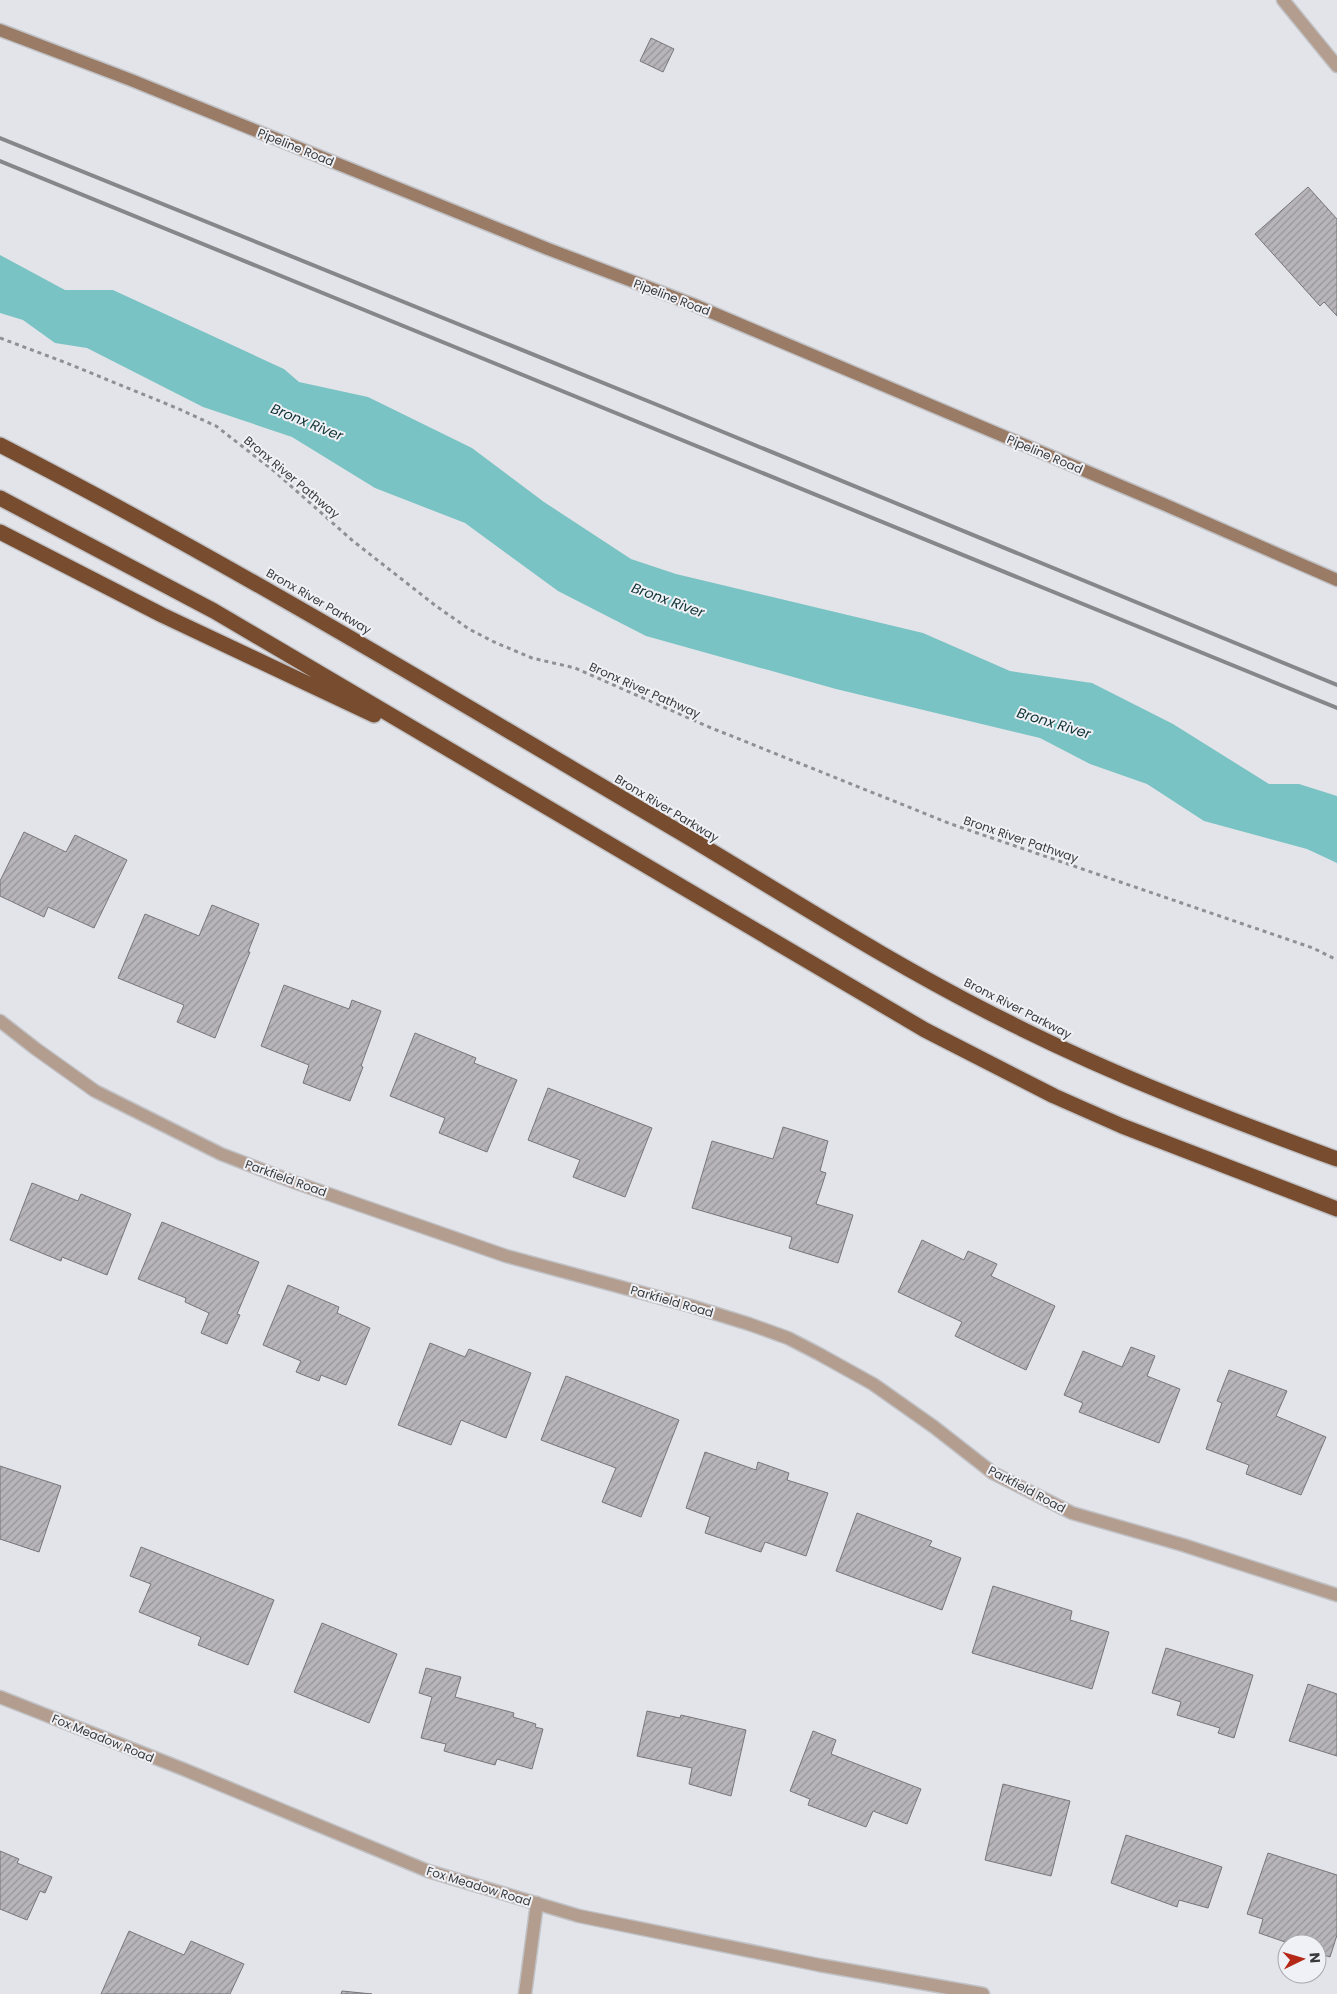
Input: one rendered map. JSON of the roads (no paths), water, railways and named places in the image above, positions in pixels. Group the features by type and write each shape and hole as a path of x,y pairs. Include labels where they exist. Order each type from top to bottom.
{"highway":[{"name":"Bronx River Parkway","path":"0,445 118,506 239,573 891,958 1005,1021 1120,1075 1337,1159"},
{"path":"0,498 214,611 860,993 989,1064 1122,1126 1337,1209"},
{"path":"0,532 162,615 456,754"}],"street":[{"path":"1283,0 1337,66"},
{"name":"Pipeline Road","path":"0,30 548,249 692,304 1152,499 1337,580"},
{"name":"Parkfield Road","path":"0,1021 36,1050 96,1091 221,1154 291,1181 506,1256 691,1306 788,1338 873,1384 934,1427 993,1473 1072,1513 1183,1544 1337,1595"},
{"name":"Fox Meadow Road","path":"0,1697 175,1766 428,1871 579,1916 819,1965 983,1994"},
{"path":"525,1994 536,1903"}],"water":[{"name":"Bronx River","path":"0,255 65,290 113,290 284,369 299,382 368,397 472,448 544,502 631,559 676,574 923,633 1010,671 1092,683 1173,724 1269,784 1299,784 1337,796 1337,863 1307,849 1204,821 1147,784 1090,764 1040,738 836,689 646,636 558,591 465,523 375,488 292,437 203,407 87,348 55,343 23,320 0,313"}],"railway":[{"path":"0,138 665,408 1337,685"},
{"path":"0,161 1337,708"}]}
